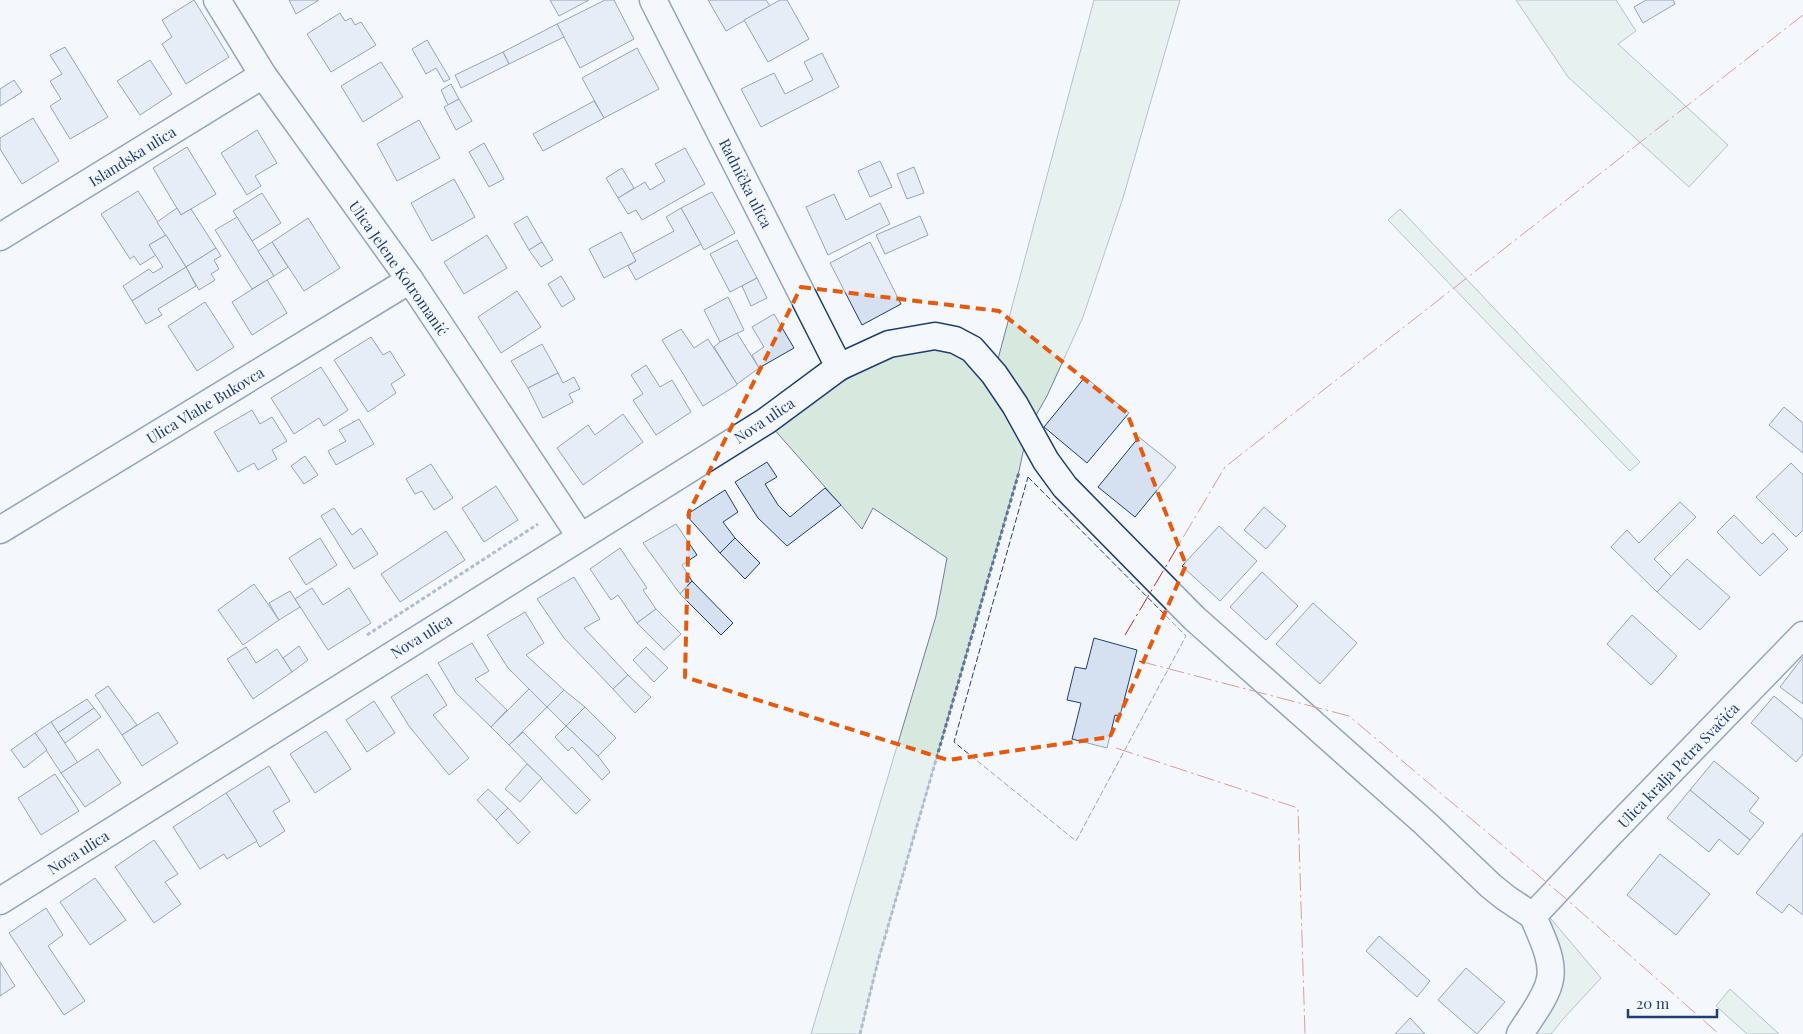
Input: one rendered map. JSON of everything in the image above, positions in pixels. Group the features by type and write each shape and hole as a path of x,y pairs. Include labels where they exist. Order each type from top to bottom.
{"street":[{"name":"Ulica Jelene Kotromanić","path":"217,0 263,75 410,280 580,536"},
{"name":"Radnička ulica","path":"654,0 839,367"},
{"name":"Islandska ulica","path":"0,237 263,75"},
{"name":"Ulica Vlahe Bukovca","path":"0,530 410,280"},
{"name":"Nova ulica","path":"0,901 766,420 839,367 888,344 935,336 955,340 972,349 994,374 1015,405 1046,461 1065,487 1194,618 1426,824 1491,886 1533,916"},
{"name":"Ulica kralja Petra Svačića","path":"1533,916 1803,635"},
{"path":"1520,1034 1545,992 1550,978 1548,956 1533,916"}],"path":[{"path":"860,1034 878,961 1019,471 1028,429"}],"highlighted area":[{"path":"801,287 999,311 1127,413 1186,565 1110,737 948,760 685,677 689,512"}],"shaded area":[{"path":"1094,0 1180,0 1123,198 1083,317 1047,396 1028,429 1019,471 878,961 860,1034 811,1034 936,616 947,558 873,508 862,529 772,427 859,372 908,352 932,349 954,351 994,374"},
{"path":"1516,0 1616,0 1636,31 1618,44 1728,145 1689,187 1568,77"},
{"path":"1400,209 1640,462 1630,471 1388,220"},
{"path":"1541,907 1601,978 1551,1034 1520,1034 1545,992"},
{"path":"1730,989 1779,1034 1747,1034 1716,1006"}],"building":[{"path":"194,0 229,57 186,84 162,44 172,37 162,20"},
{"path":"289,0 319,0 296,14"},
{"path":"550,0 589,0 559,16"},
{"path":"605,0 614,0 634,39 580,68 557,24"},
{"path":"708,0 766,0 770,6 726,31"},
{"path":"780,0 787,0 809,39 768,62 744,20"},
{"path":"1646,0 1673,0 1675,4 1643,23 1634,7"},
{"path":"340,13 345,21 351,18 355,25 361,22 376,45 331,72 307,34"},
{"path":"557,24 564,37 509,64 503,52"},
{"path":"427,40 450,79 444,82 436,68 426,74 412,49"},
{"path":"65,47 108,117 70,139 50,106 61,99 50,81 62,74 50,55"},
{"path":"637,48 659,89 604,118 582,78"},
{"path":"503,52 509,64 461,88 455,75"},
{"path":"822,53 839,87 761,127 741,89 774,73 785,94 813,80 804,62"},
{"path":"150,60 172,94 140,115 117,81"},
{"path":"381,62 403,97 363,122 341,86"},
{"path":"14,80 22,92 0,106 0,89"},
{"path":"451,84 459,99 448,105 441,90"},
{"path":"459,99 472,121 456,130 444,107"},
{"path":"594,101 604,118 543,151 533,134"},
{"path":"33,118 59,161 22,184 0,149 0,138"},
{"path":"419,120 440,158 397,181 377,144"},
{"path":"257,130 277,163 255,176 261,186 247,195 221,153"},
{"path":"484,143 504,179 489,187 469,152"},
{"path":"187,147 216,194 181,215 153,168"},
{"path":"685,148 705,184 642,220 636,210 628,214 618,198 645,182 650,190 665,181 655,164"},
{"path":"880,161 892,187 870,197 858,171"},
{"path":"914,167 924,193 907,199 897,174"},
{"path":"622,168 634,188 618,198 606,178"},
{"path":"454,179 475,217 432,241 411,203"},
{"path":"138,191 166,235 149,245 156,255 140,265 134,256 130,259 101,214"},
{"path":"712,192 735,233 704,250 681,208"},
{"path":"262,193 281,223 252,241 233,211"},
{"path":"834,194 846,220 880,203 890,224 828,255 806,207"},
{"path":"177,208 181,215 191,209 216,248 186,267 157,222"},
{"path":"681,208 701,244 636,280 628,266 636,261 632,254 674,231 666,217"},
{"path":"527,216 542,242 529,250 514,224"},
{"path":"920,216 928,235 885,254 876,235"},
{"path":"237,217 274,276 252,289 215,230"},
{"path":"308,218 340,268 304,291 272,242"},
{"path":"621,232 636,261 604,278 589,249"},
{"path":"166,235 186,267 132,301 123,286 149,269 153,273 163,267 149,245"},
{"path":"487,235 507,268 464,294 444,262"},
{"path":"737,240 757,278 730,292 710,254"},
{"path":"272,242 288,267 274,276 258,251"},
{"path":"542,242 553,260 541,267 529,250"},
{"path":"870,242 901,304 862,325 830,263"},
{"path":"216,248 221,256 214,260 219,269 211,274 215,280 199,290 186,267"},
{"path":"186,267 196,286 158,309 162,315 146,324 132,301"},
{"path":"561,276 575,299 562,307 548,284"},
{"path":"757,278 767,298 751,306 742,286"},
{"path":"267,280 287,313 252,335 232,302"},
{"path":"517,291 541,327 501,353 478,317"},
{"path":"728,297 744,330 720,342 704,310"},
{"path":"205,302 234,347 197,371 168,326"},
{"path":"774,314 794,348 759,368 752,355 764,347 752,327"},
{"path":"681,329 694,348 708,339 737,384 703,406 662,340"},
{"path":"737,333 759,368 737,384 714,347"},
{"path":"371,337 383,355 390,351 405,375 391,384 396,393 368,412 334,360"},
{"path":"542,344 558,373 528,388 511,361"},
{"path":"646,365 660,387 672,380 691,412 656,435 633,400 643,394 631,375"},
{"path":"321,367 348,410 324,426 319,418 294,434 271,398"},
{"path":"558,373 563,383 574,377 580,389 569,394 573,402 543,418 528,388"},
{"path":"1085,377 1129,413 1087,463 1044,427"},
{"path":"1784,407 1803,423 1803,453 1769,425"},
{"path":"252,410 260,424 272,417 287,441 272,450 277,459 258,470 254,463 238,472 214,432"},
{"path":"623,414 643,442 583,485 557,448 588,425 595,435"},
{"path":"359,419 374,444 336,465 328,451 346,441 339,430"},
{"path":"1139,437 1176,467 1135,517 1098,487"},
{"path":"305,456 318,475 304,484 291,466"},
{"path":"767,462 777,477 765,484 778,505 790,517 825,488 841,505 787,546 758,518 735,482"},
{"path":"1791,463 1803,475 1803,530 1796,537 1756,497"},
{"path":"431,464 453,498 434,510 422,491 415,494 406,479"},
{"path":"496,486 518,520 484,542 462,508"},
{"path":"725,490 738,512 723,522 735,538 720,553 686,515"},
{"path":"1680,502 1696,517 1654,559 1672,577 1657,592 1611,547 1627,530 1639,543"},
{"path":"1264,507 1286,526 1266,549 1244,530"},
{"path":"334,508 352,535 361,528 378,554 354,569 321,516"},
{"path":"1734,515 1762,544 1773,533 1788,549 1760,576 1717,532"},
{"path":"676,524 697,555 682,565 692,581 680,594 643,543"},
{"path":"1219,526 1257,561 1220,601 1182,566"},
{"path":"446,531 465,560 400,602 381,574"},
{"path":"320,538 337,565 306,585 289,558"},
{"path":"735,538 760,563 745,579 720,553"},
{"path":"620,548 647,588 643,590 656,609 637,623 618,595 611,600 590,569"},
{"path":"1687,559 1730,597 1700,630 1657,592"},
{"path":"1262,572 1298,606 1266,640 1230,607"},
{"path":"574,577 600,619 584,628 628,675 613,689 564,638 537,599"},
{"path":"692,581 733,623 721,635 680,594"},
{"path":"254,584 279,620 243,645 218,610"},
{"path":"312,588 323,605 349,588 371,623 328,650 295,599"},
{"path":"290,591 300,607 279,620 269,603"},
{"path":"1313,603 1357,643 1320,684 1276,644"},
{"path":"656,609 681,634 664,650 637,623"},
{"path":"525,612 544,643 526,655 564,690 547,707 508,668 487,635"},
{"path":"1632,615 1677,656 1651,685 1607,644"},
{"path":"1094,638 1137,650 1120,716 1115,715 1107,748 1072,739 1081,703 1067,700 1075,667 1086,669"},
{"path":"472,643 489,671 475,679 507,710 491,727 456,693 438,663"},
{"path":"299,646 308,660 292,672 283,658"},
{"path":"246,647 256,663 277,649 292,672 253,699 227,659"},
{"path":"646,647 668,668 654,682 633,660"},
{"path":"1803,657 1803,704 1780,687"},
{"path":"427,674 447,705 433,715 469,758 449,775 409,726 391,697"},
{"path":"628,675 651,697 635,713 613,689"},
{"path":"108,686 137,725 122,735 95,695"},
{"path":"529,689 547,707 509,745 491,727"},
{"path":"564,690 585,707 566,726 547,707"},
{"path":"1774,696 1803,720 1803,754 1796,762 1751,723"},
{"path":"87,699 94,708 58,733 51,722"},
{"path":"374,701 395,733 367,752 346,720"},
{"path":"585,707 616,738 598,756 566,726"},
{"path":"94,708 101,717 65,743 58,733"},
{"path":"158,712 178,743 142,766 122,735"},
{"path":"51,722 78,763 61,773 35,733"},
{"path":"566,726 598,756 610,772 602,780 572,747 568,751 555,737"},
{"path":"326,731 351,769 315,793 290,754"},
{"path":"523,732 590,800 576,814 509,745"},
{"path":"35,733 47,750 24,768 11,750"},
{"path":"98,749 121,783 85,807 61,773"},
{"path":"1714,761 1759,798 1749,811 1764,823 1750,840 1690,790"},
{"path":"527,764 542,778 520,802 505,789"},
{"path":"269,766 290,801 273,811 285,831 260,847 226,793"},
{"path":"55,774 79,811 41,835 18,798"},
{"path":"488,789 508,808 496,820 477,800"},
{"path":"1690,790 1750,840 1738,855 1719,839 1709,852 1667,818"},
{"path":"226,793 257,841 227,859 224,854 200,869 173,827"},
{"path":"508,808 530,832 518,844 496,820"},
{"path":"1803,833 1803,915 1789,904 1782,913 1756,893"},
{"path":"154,840 178,874 165,882 181,904 154,923 115,867"},
{"path":"1660,854 1710,894 1676,935 1627,895"},
{"path":"95,878 126,920 90,945 60,902"},
{"path":"46,908 63,935 48,946 85,1001 64,1015 9,933"},
{"path":"1379,936 1430,981 1417,997 1366,951"},
{"path":"0,962 15,986 0,996"},
{"path":"1466,968 1505,1002 1477,1034 1438,1000"},
{"path":"1410,1018 1425,1034 1395,1034"}],"fence":[{"path":"1028,477 1186,636 1076,841 954,742 1028,477"}],"power":[{"path":"1125,635 1225,467 1803,15"},
{"path":"1139,661 1349,716 1564,897 1719,1034"},
{"path":"1116,748 1298,808 1305,1034"}]}
